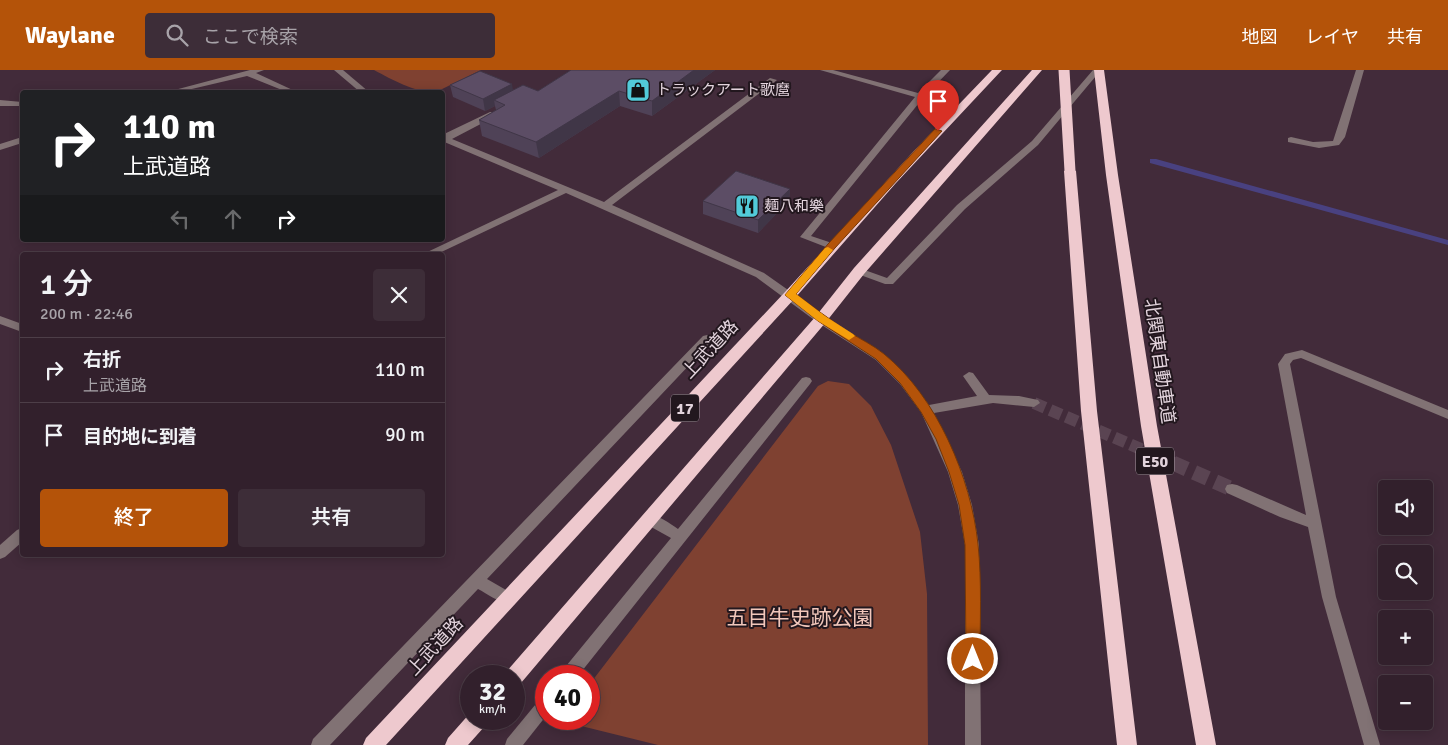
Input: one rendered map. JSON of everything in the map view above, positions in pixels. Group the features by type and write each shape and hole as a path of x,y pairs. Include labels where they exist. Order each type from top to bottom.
{"highway":[{"name":"上武道路","path":"373,745 790,295 831,246 997,70"},
{"name":"17","path":"524,665 821,319 859,271 1037,70"},
{"path":"1064,70 1089,411 1127,745"},
{"name":"北関東自動車道","path":"1098,70 1149,426 1206,745"},
{"path":"455,745 468,730"}],"street":[{"path":"179,90 260,70"},
{"path":"338,70 363,90"},
{"path":"824,70 920,96"},
{"path":"831,246 805,237 920,96 946,70"},
{"path":"859,271 889,282 961,207 1035,143 1098,70"},
{"path":"1291,140 1312,146 1327,146 1336,143 1340,137 1360,70"},
{"path":"248,73 269,84 287,90"},
{"path":"605,206 773,80"},
{"path":"0,103 20,104"},
{"path":"445,138 500,111"},
{"path":"445,139 566,189 760,275 821,319 880,357 904,381 926,410 941,439 955,472 965,505 972,545 973,745"},
{"path":"0,147 20,141"},
{"path":"433,252 566,189"},
{"path":"0,320 20,327"},
{"path":"319,745 707,340"},
{"path":"1372,745 1329,597 1284,364 1289,357 1302,354 1448,415"},
{"path":"969,376 985,398"},
{"path":"577,665 806,381"},
{"path":"926,410 985,398 1018,400 1034,404"},
{"path":"1232,488 1285,513 1314,522"},
{"path":"649,519 681,537"},
{"path":"0,553 20,536"},
{"path":"478,581 508,598"},
{"path":"513,745 535,718"}],"green space":[{"path":"374,70 481,70 440,90 419,90"},
{"name":"五目牛史跡公園","path":"828,381 849,384 871,406 891,445 920,532 927,594 928,745 658,745 597,730 600,730 600,671 818,386"}],"building":[{"path":"571,70 694,70 652,101 619,91 536,142 479,120 505,105 494,100 523,85 538,91"},
{"path":"480,71 512,84 483,99 450,85"},
{"path":"736,171 790,189 758,220 703,201"}],"waterway":[{"path":"1153,161 1448,243"}],"tunnel":[{"path":"1034,403 1176,464"},
{"path":"1173,463 1232,489"}],"slow traffic":[{"path":"828,250 790,295 821,319 849,336"}],"place":[{"name":"トラックアート歌麿","path":"638,90"},
{"name":"麺八和樂","path":"747,206"}],"route":[{"path":"938,131 831,246 790,295 821,319 880,357 915,395 926,410 941,439 955,472 965,505 972,545 973,659"}]}
